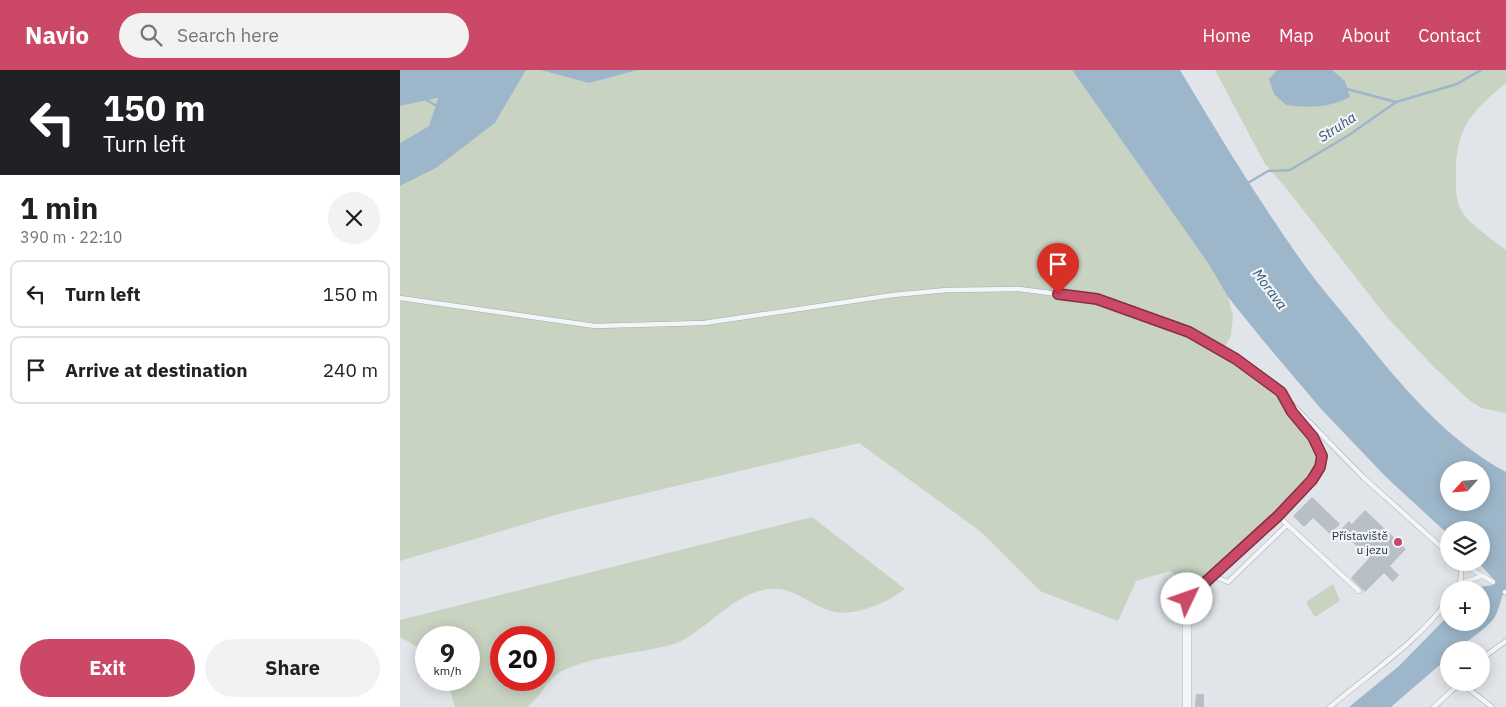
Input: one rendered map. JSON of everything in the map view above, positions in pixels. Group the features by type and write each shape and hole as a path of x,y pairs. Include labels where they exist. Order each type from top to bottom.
{"street":[{"path":"1187,599 1187,707"}],"lane":[{"path":"400,298 596,326 704,323 902,294 947,290 1020,289 1097,299 1189,332 1236,359 1281,392 1363,477 1440,546"},
{"path":"1187,599 1278,516 1312,480 1320,467 1322,456 1313,437 1292,412 1281,392"},
{"path":"1278,516 1359,591"},
{"path":"1213,576 1228,582 1288,525"},
{"path":"1473,571 1493,582"},
{"path":"1467,581 1482,576"},
{"path":"1330,707 1399,652 1440,611"},
{"path":"1490,653 1506,641"},
{"path":"1434,707 1451,691"},
{"path":"1472,691 1492,707"}],"green space":[{"path":"526,70 540,70 589,83 638,70 1072,70 1208,263 1228,297 1233,316 1231,336 1221,353 1274,389 1284,406 1313,444 1317,454 1315,464 1303,482 1276,514 1195,588 1170,571 1136,581 1118,621 1040,591 980,531 859,443 566,512 400,561 400,186 436,168 495,123"},
{"path":"1215,70 1506,70 1506,83 1482,104 1467,124 1462,135 1456,162 1456,189 1460,208 1465,216 1484,234 1506,250 1506,413 1482,408 1470,401 1432,365 1385,315 1286,188 1265,164"},
{"path":"438,98 429,126 400,143 400,106"},
{"path":"812,517 905,589 889,599 868,608 858,611 837,612 820,607 792,592 768,589 756,592 734,603 692,635 677,643 595,660 564,670 555,676 555,626 490,626 490,691 542,691 527,707 455,707 450,691 480,691 480,626 415,626 415,646 400,637 400,620"},
{"path":"1333,584 1340,601 1315,617 1306,602"}],"water":[{"path":"400,70 526,70 495,123 436,168 400,186 400,143 429,126 438,98 400,106"},
{"path":"540,70 638,70 589,83"},
{"name":"Morava","path":"1072,70 1180,70 1253,189 1321,287 1391,372 1426,410 1444,428 1487,461 1440,461 1440,511 1490,511 1490,463 1506,472 1506,589 1496,614 1490,623 1490,585 1495,581 1486,571 1490,571 1490,521 1440,521 1440,527 1387,478 1322,410 1228,297 1208,263"},
{"path":"1277,70 1332,70 1345,81 1350,97 1342,101 1319,106 1286,105 1274,94 1269,79"},
{"path":"1440,624 1440,631 1481,631 1468,641 1440,641 1440,665 1391,707 1349,707 1399,666"}],"building":[{"path":"1312,497 1340,524 1330,534 1313,518 1304,527 1293,516"},
{"path":"1365,510 1406,549 1390,566 1399,575 1393,582 1384,573 1365,592 1351,578 1369,558 1340,530 1349,521 1352,524"},
{"path":"1196,694 1204,694 1204,707 1195,707"}],"waterway":[{"name":"Struha","path":"1248,183 1268,171 1290,170 1349,135 1396,102 1457,84 1481,70"},
{"path":"1347,89 1396,102"},
{"path":"425,99 437,106"}],"place":[{"name":"Přístaviště u jezu","path":"1398,542"}],"route":[{"path":"1058,294 1097,299 1189,332 1236,359 1281,392 1292,412 1313,437 1320,449 1322,456 1320,467 1312,480 1278,516 1187,599"}]}
